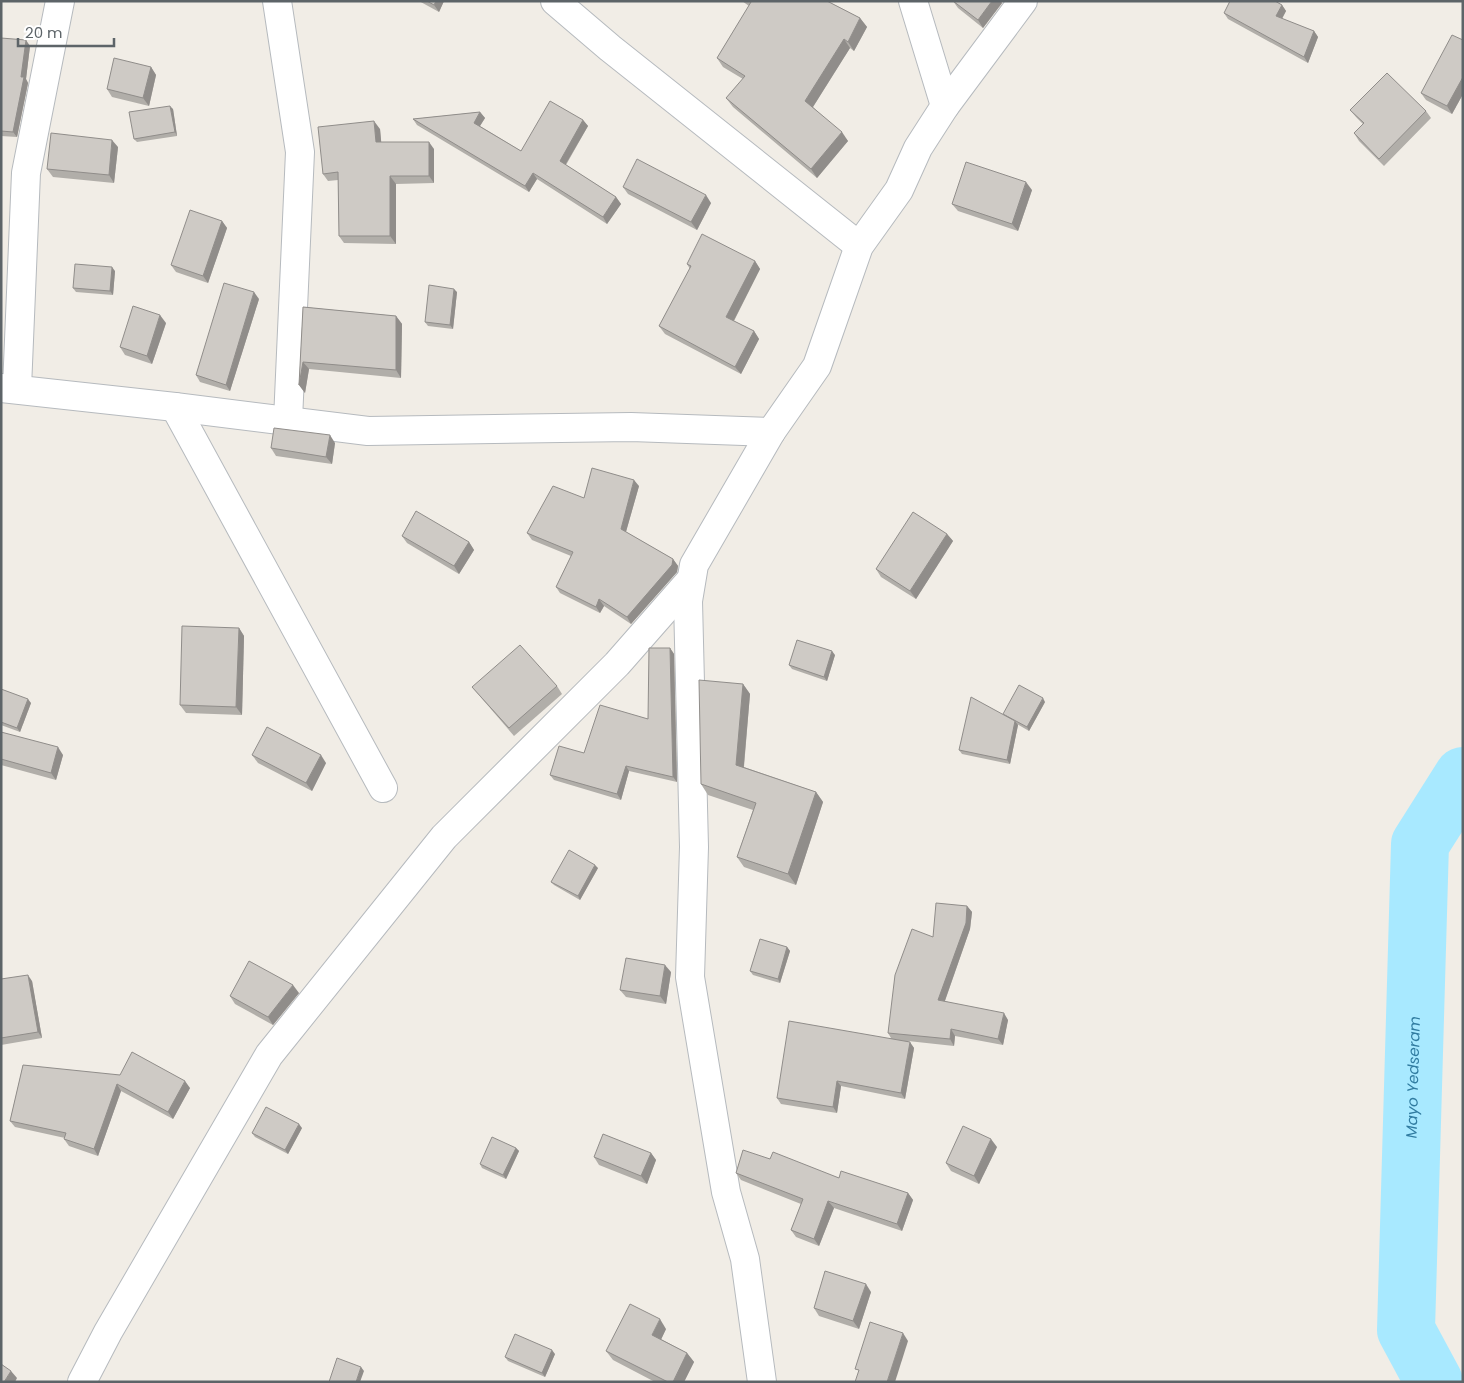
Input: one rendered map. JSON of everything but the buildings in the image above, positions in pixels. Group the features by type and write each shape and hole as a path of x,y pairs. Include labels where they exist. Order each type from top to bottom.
{"street":[{"path":"60,1 26,173 9,388 175,406 368,431 631,427 771,432"},
{"path":"277,1 300,152 288,420"},
{"path":"555,1 610,48 859,246"},
{"path":"913,1 946,106"},
{"path":"762,1382 745,1259 726,1192 690,977 694,847 688,601 690,582 694,565 771,432 817,366 859,246 899,190 918,148 946,106 1023,1"},
{"path":"175,406 383,788"},
{"path":"82,1382 108,1332 269,1055 444,837 617,664 690,582"}],"waterway":[{"name":"Mayo Yedseram","path":"1434,1382 1406,1330 1420,844 1463,776"}]}
